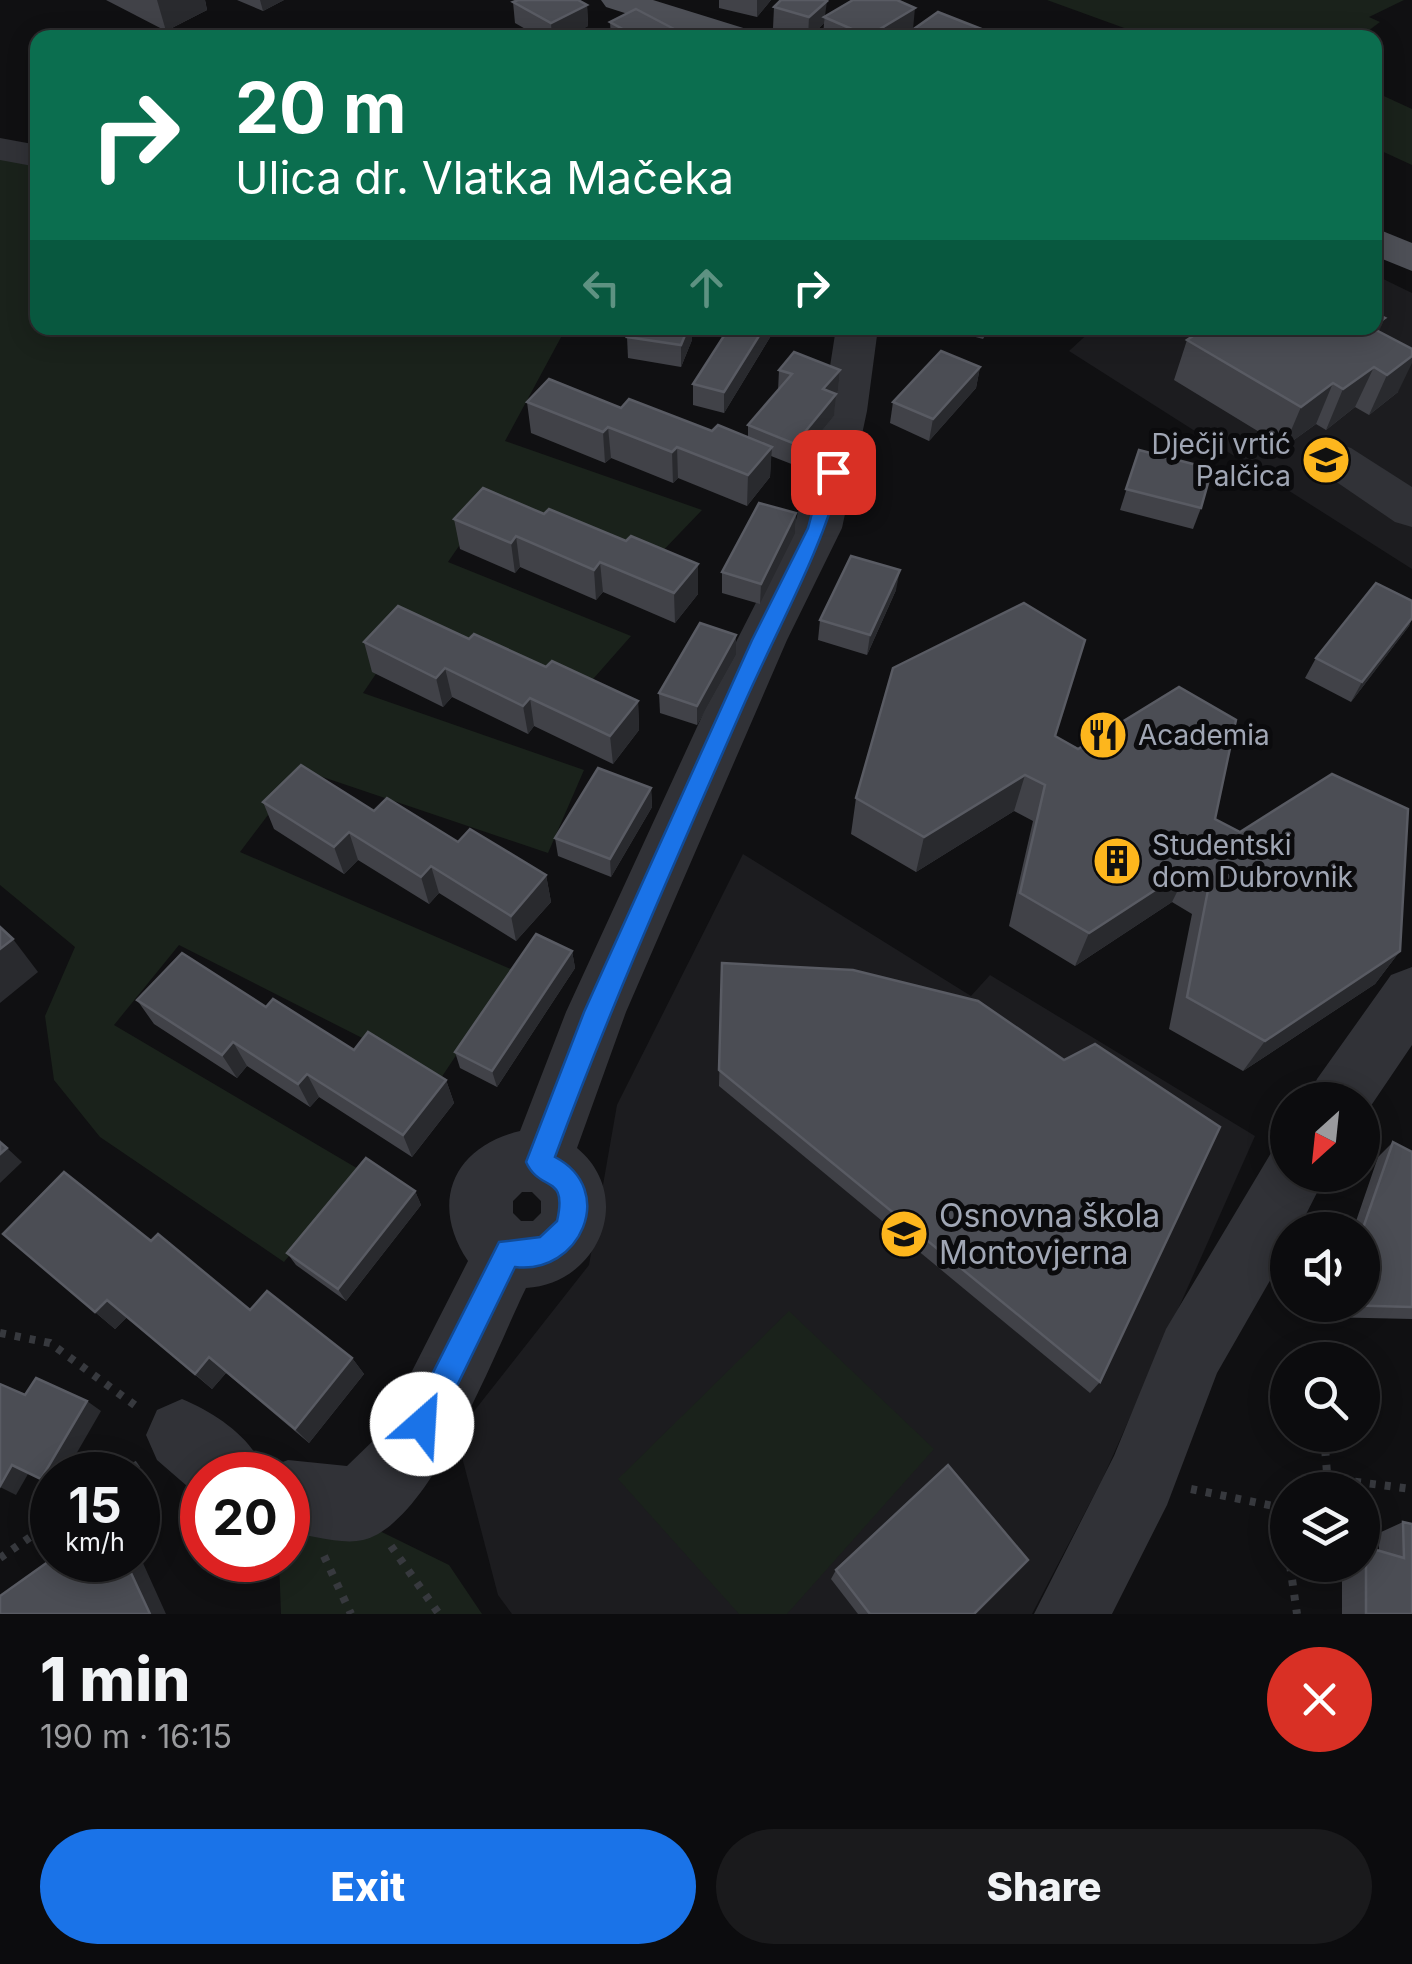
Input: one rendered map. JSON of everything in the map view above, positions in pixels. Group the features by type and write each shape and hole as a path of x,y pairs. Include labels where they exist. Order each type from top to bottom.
{"main road":[{"path":"618,0 715,30"},
{"path":"1382,244 1412,259"}],"street":[{"path":"0,149 30,155"},
{"path":"310,1498 361,1504 405,1459 508,1252 521,1255 548,1249 560,1240 574,1215 572,1188 564,1176 540,1162 604,994 762,640 818,528 846,411 855,335"},
{"path":"1335,460 1412,510"},
{"path":"1351,1082 1412,994"},
{"path":"1072,1614 1141,1480 1190,1353 1284,1192"}],"path":[{"path":"0,1333 50,1343 202,1452"},
{"path":"1141,1480 1270,1505"},
{"path":"1380,1487 1412,1489"},
{"path":"361,1504 439,1614"},
{"path":"0,1558 30,1537"},
{"path":"1292,1582 1296,1614"},
{"path":"340,1614 344,1600"}],"shaded area":[{"path":"1047,0 1404,0 1369,17 1380,22 1369,30 1130,30"},
{"path":"1382,95 1412,109 1412,165 1382,151"},
{"path":"0,141 30,148 30,335 562,335 505,441 702,510 654,560 485,508 448,562 631,636 579,695 411,622 363,693 584,770 548,853 302,770 240,852 513,970 441,1078 179,945 114,1025 360,1170 284,1262 100,1137 54,1080 45,1016 75,947 0,885"},
{"name":"Dječji vrtić Palčica","path":"1382,278 1412,293 1412,569 1069,351 1086,335 1382,335"},
{"name":"Osnovna škola Montovjerna","path":"743,854 971,996 990,975 1255,1136 1103,1478 1032,1614 512,1614 498,1595 456,1434 589,1265 617,1105"},
{"path":"789,1311 934,1449 787,1614 739,1614 618,1479"},
{"path":"341,1512 449,1565 482,1614 281,1614 280,1582 310,1582 310,1518"}],"building":[{"path":"578,0 587,5 551,23 513,2"},
{"path":"781,0 827,1 809,17 774,7"},
{"path":"853,0 897,0 915,8 878,30 854,30 824,17"},
{"path":"636,9 674,29 624,30 610,22"},
{"path":"938,12 984,30 912,30"},
{"path":"1382,333 1412,349 1412,356 1387,375 1374,367 1343,389 1333,383 1301,407 1187,340 1194,335"},
{"path":"628,335 685,335 681,345"},
{"path":"724,335 760,335 724,392 693,384"},
{"path":"941,351 980,367 933,419 893,402"},
{"path":"794,352 840,370 823,389 836,394 795,444 748,425 792,374 779,370"},
{"path":"549,379 621,408 629,399 712,431 718,425 772,447 748,475 677,447 672,452 608,427 603,432 527,402"},
{"path":"1139,450 1212,469 1201,508 1126,489"},
{"path":"483,488 544,514 549,509 626,541 631,536 698,564 674,593 600,562 594,570 516,536 511,543 454,519"},
{"path":"759,503 796,513 761,584 722,572"},
{"path":"851,556 900,570 870,635 820,620"},
{"path":"1376,583 1412,601 1412,618 1362,682 1316,658"},
{"name":"Studentski dom Dubrovnik","path":"1024,603 1085,640 1055,736 1078,749 1179,687 1236,720 1215,819 1240,832 1332,774 1408,809 1400,951 1265,1041 1187,997 1210,880 1189,868 1089,933 1020,893 1045,785 1025,775 924,837 856,798 893,668"},
{"path":"398,606 469,639 474,634 546,667 552,661 638,701 610,736 530,698 523,706 445,668 436,678 364,642"},
{"path":"700,623 736,635 697,706 659,693"},
{"path":"301,765 374,811 387,798 458,842 470,829 546,875 511,916 431,866 421,877 349,832 334,847 263,802"},
{"path":"598,768 651,788 610,859 555,838"},
{"path":"0,927 13,939 0,949"},
{"path":"536,934 572,951 492,1071 455,1052"},
{"path":"182,953 266,1007 273,999 354,1050 368,1032 446,1080 403,1135 307,1074 298,1084 233,1042 222,1055 137,1000"},
{"path":"722,963 853,970 978,1001 1064,1060 1095,1044 1220,1127 1100,1382 719,1070"},
{"path":"1393,1142 1412,1152 1412,1307 1380,1306 1380,1212 1369,1212 1376,1192 1380,1192 1380,1179"},
{"path":"366,1158 415,1191 338,1289 287,1253"},
{"path":"64,1172 151,1241 158,1234 250,1310 267,1291 352,1358 295,1429 209,1357 195,1374 107,1300 95,1312 3,1234"},
{"path":"36,1378 87,1401 57,1452 30,1452 30,1474 12,1465 0,1486 0,1384 25,1395"},
{"path":"948,1465 1028,1560 974,1614 870,1614 836,1570"},
{"path":"1403,1522 1412,1524 1412,1614 1366,1614 1366,1582 1380,1582 1380,1551 1404,1558"},
{"path":"30,1575 30,1582 135,1582 150,1614 0,1614 0,1596"}],"place":[{"name":"Dječji vrtić Palčica","path":"1326,460"},
{"name":"Academia","path":"1103,735"},
{"name":"Studentski dom Dubrovnik","path":"1117,861"},
{"name":"Osnovna škola Montovjerna","path":"904,1234"}],"route":[{"path":"422,1424 508,1252 535,1254 548,1249 569,1229 574,1215 572,1188 564,1176 540,1162 596,1012 762,640 818,528 833,472"}]}
